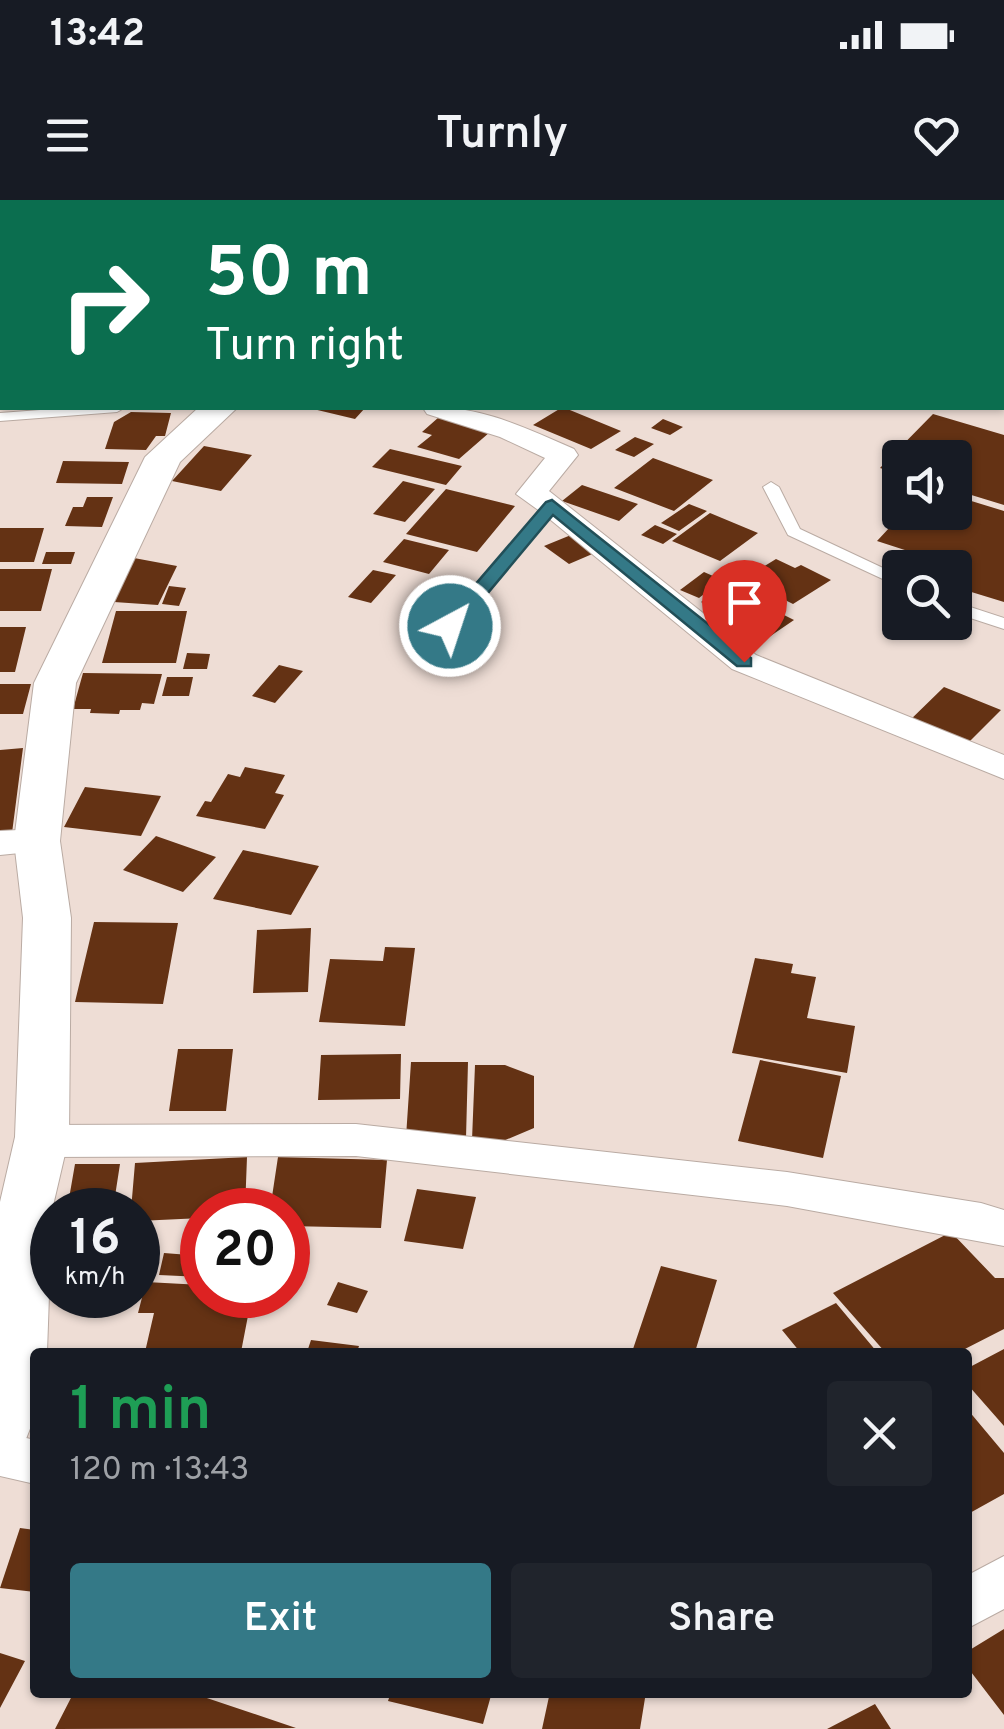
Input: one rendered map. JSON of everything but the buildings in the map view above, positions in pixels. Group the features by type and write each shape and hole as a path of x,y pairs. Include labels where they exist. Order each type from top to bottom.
{"street":[{"path":"0,1430 16,1377 12,1220 41,1141 47,918 18,842 55,683 164,458 217,410"},
{"path":"444,410 510,430 563,455 531,494 552,506 744,662 1004,768"},
{"path":"41,1141 356,1140 788,1189 1004,1228"},
{"path":"0,1454 30,1461"},
{"path":"972,1601 1004,1580"}],"lane":[{"path":"0,416 88,410"},
{"path":"771,487 794,532 882,574"},
{"path":"450,626 552,506"},
{"path":"972,613 1004,624"}],"route":[{"path":"450,626 552,506 744,662"}]}
